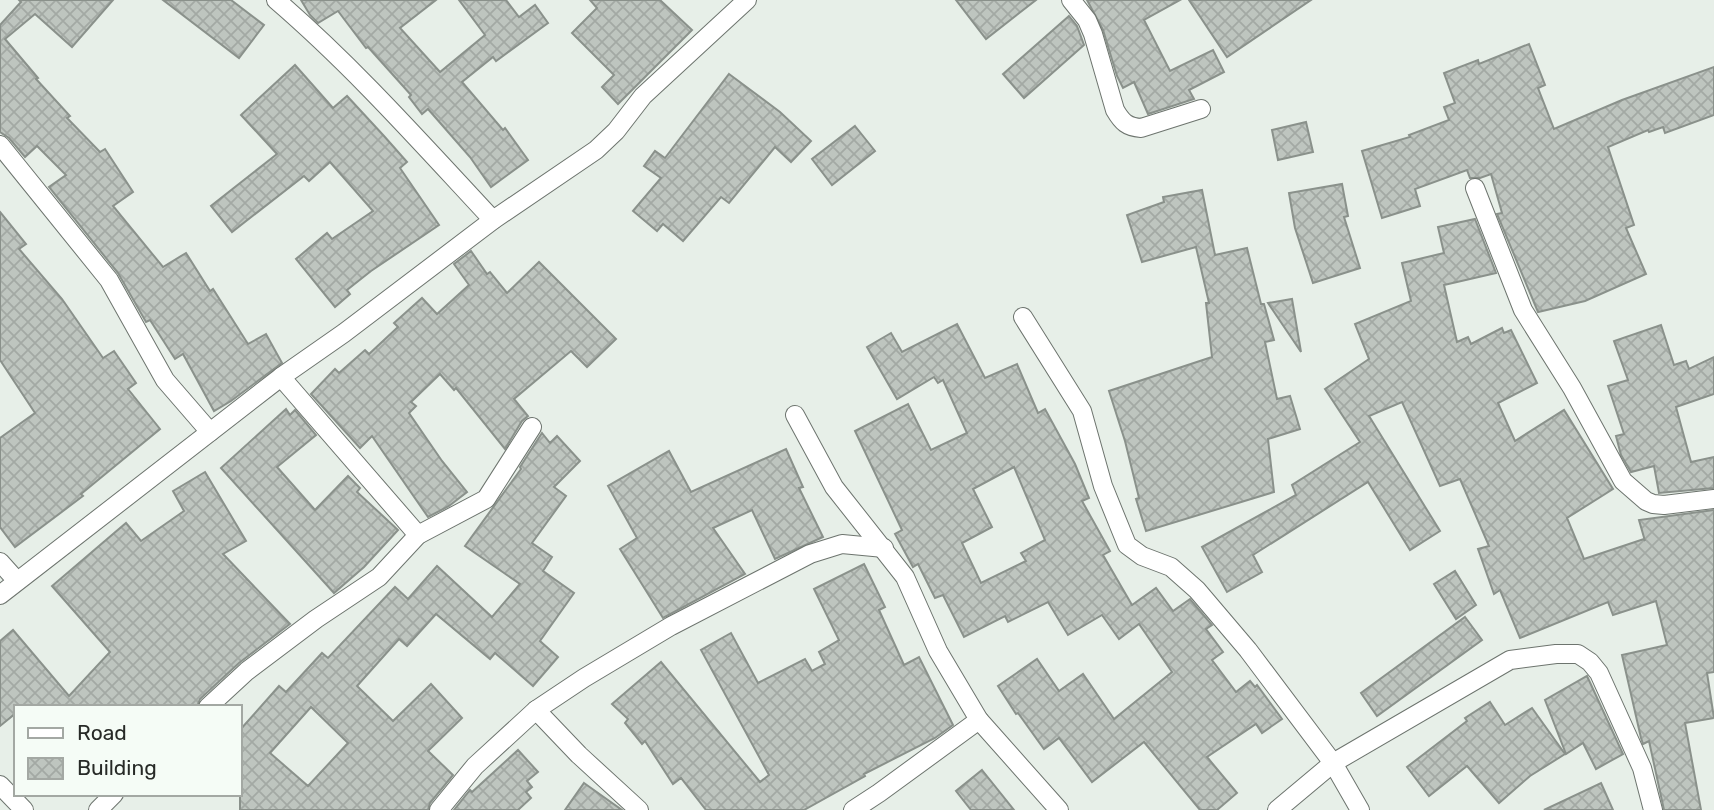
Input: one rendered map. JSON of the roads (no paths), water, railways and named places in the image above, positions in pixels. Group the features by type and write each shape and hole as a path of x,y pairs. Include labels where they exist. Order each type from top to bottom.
{"street":[{"path":"276,0 306,26 398,118 493,220"},
{"path":"0,595 281,377 344,333 493,220 596,150 616,131 643,96 747,0"},
{"path":"1071,0 1087,20 1115,110 1122,122 1141,128 1200,109"},
{"path":"0,145 109,280 165,380 210,432"},
{"path":"1475,188 1522,310 1572,388 1623,481 1653,504 1714,499"},
{"path":"1023,317 1082,411 1103,486 1127,545 1142,556 1171,567 1197,590 1248,650 1333,763 1360,810"},
{"path":"281,377 418,535"},
{"path":"794,415 834,487 905,577 938,651 979,720 1059,810"},
{"path":"210,705 247,671 316,619 379,577 418,535 486,499 533,427"},
{"path":"439,810 475,766 536,710 671,626 810,554 842,544 884,548"},
{"path":"0,562 17,581"},
{"path":"1277,810 1333,763 1510,660 1556,654 1578,654 1590,662 1599,673 1642,768 1653,810"},
{"path":"536,710 579,755 639,810"},
{"path":"853,810 979,720"},
{"path":"0,785 24,810"},
{"path":"98,810 112,796"}]}
